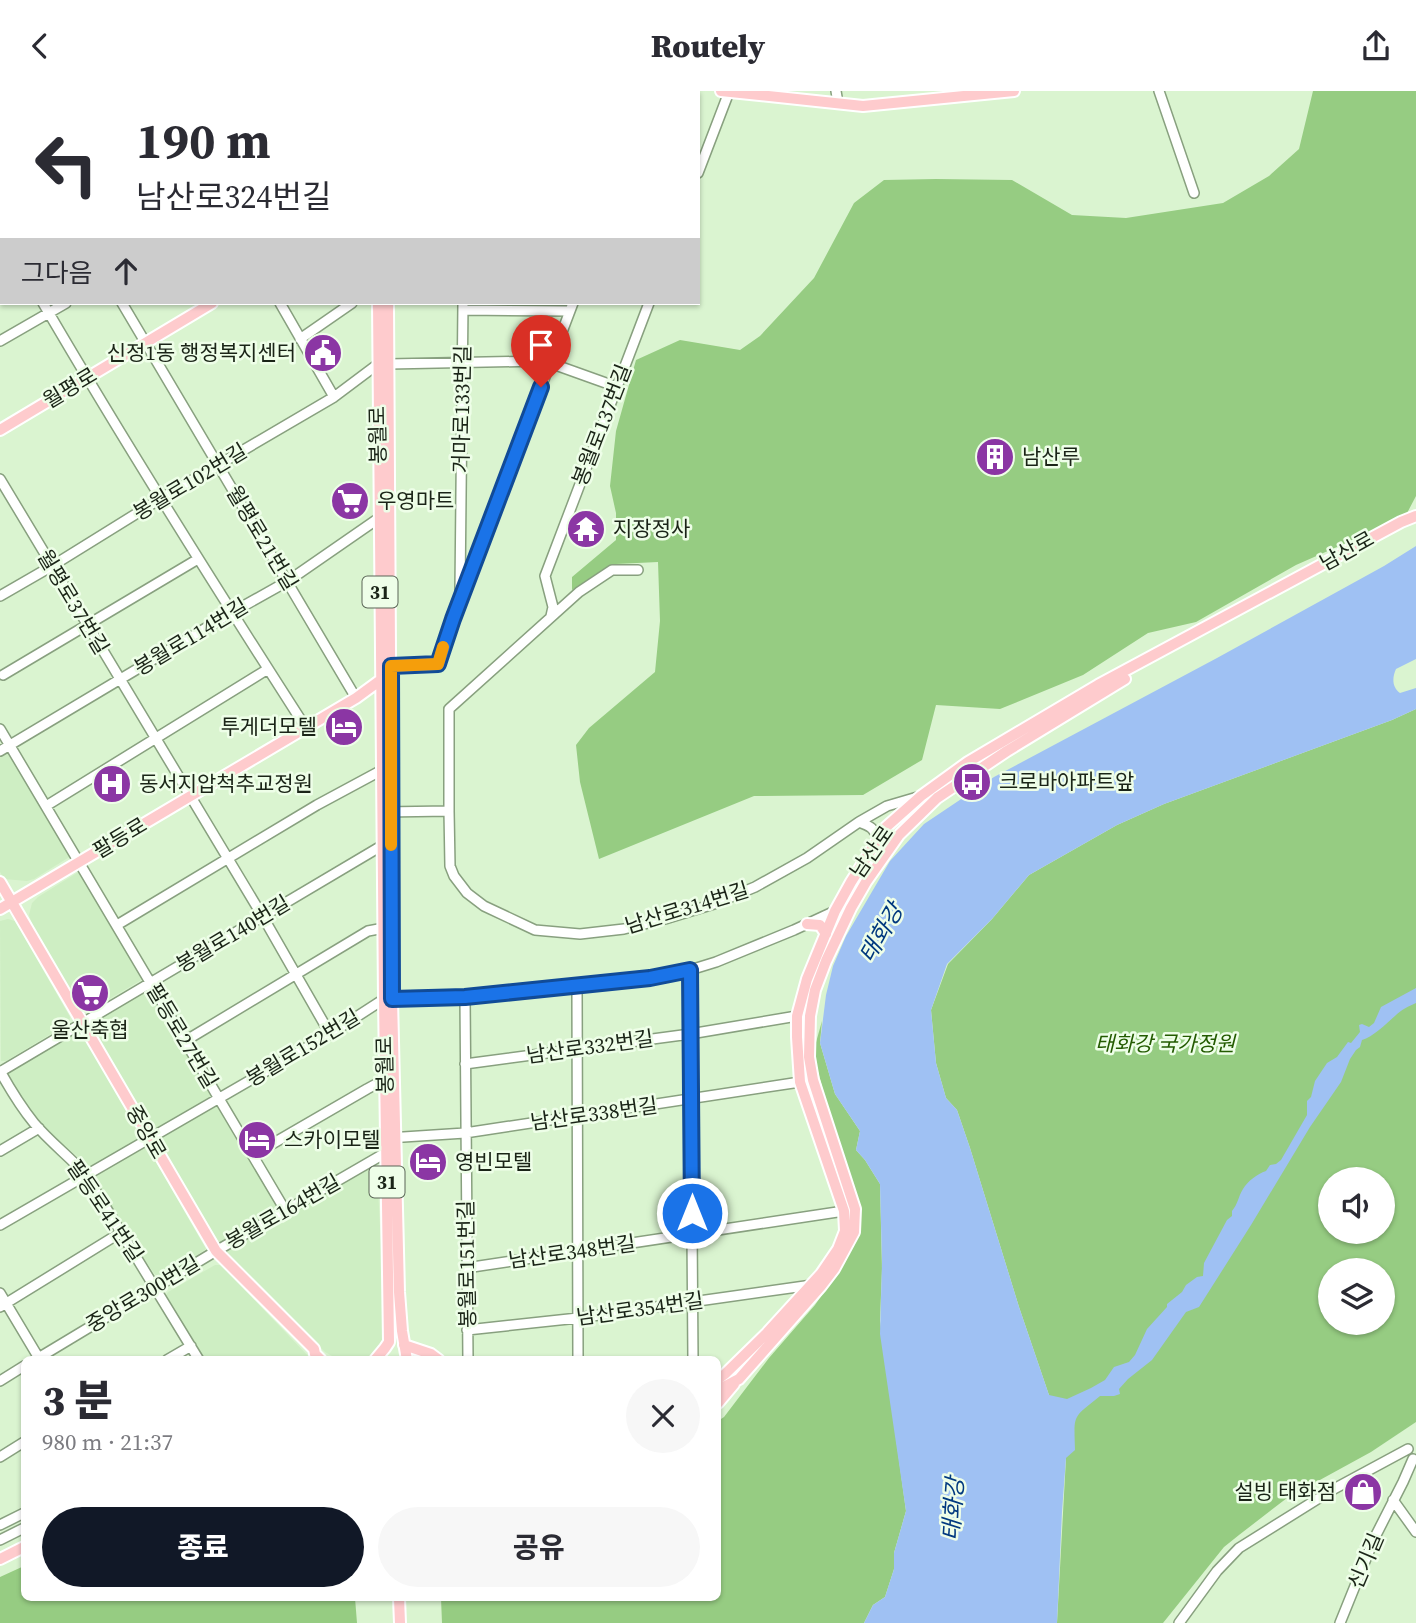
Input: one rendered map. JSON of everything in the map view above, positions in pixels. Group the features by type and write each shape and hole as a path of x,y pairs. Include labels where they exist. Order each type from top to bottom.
{"main road":[{"path":"721,91 863,106 1014,91"},
{"name":"월평로","path":"0,430 209,305"},
{"name":"봉월로","path":"378,305 383,364 379,519 386,666 382,678 383,770 387,811 383,845 388,999"},
{"path":"383,364 388,305"},
{"path":"383,393 391,1138 397,1208 399,1292 406,1356"},
{"name":"남산로","path":"721,1377 812,1285 838,1249 845,1231 844,1211 800,1083 797,1016 807,979 835,911 850,882 885,828 921,796 968,762 1098,685 1416,516"},
{"name":"남산로","path":"721,1388 739,1379 835,1269 854,1233 855,1209 813,1080 809,1057 810,1016 825,961 866,882 898,835 937,798 1007,751 1118,683 1384,536 1416,522"},
{"name":"팔등로","path":"0,909 356,698 382,678"},
{"name":"중앙로","path":"0,882 216,1251 314,1349 317,1356"},
{"path":"807,924 820,925 826,934"},
{"name":"31","path":"379,1356 389,1342 387,1152 391,1138"},
{"path":"404,1345 434,1356"},
{"path":"314,1349 320,1350 326,1356"},
{"path":"721,1400 739,1379"},
{"path":"0,1559 21,1548"},
{"path":"399,1601 400,1623"}],"street":[{"path":"836,91 838,103"},
{"path":"1159,91 1194,193"},
{"path":"700,168 729,92"},
{"path":"44,305 160,499 306,728"},
{"path":"0,341 63,305"},
{"name":"월평로21번길","path":"123,305 356,698"},
{"path":"281,305 334,397"},
{"path":"300,339 349,305"},
{"name":"봉월로137번길","path":"551,616 553,607 545,576 648,305"},
{"path":"386,666 438,664 571,307 463,307"},
{"name":"거마로133번길","path":"460,600 463,307"},
{"path":"383,364 541,361 617,387"},
{"name":"봉월로102번길","path":"0,596 334,397 383,364"},
{"name":"월평로37번길","path":"0,479 263,917 330,1034"},
{"name":"봉월로114번길","path":"0,751 288,581 379,519"},
{"path":"3,675 198,559"},
{"path":"387,811 449,811 449,709 579,592 612,571 638,570"},
{"path":"46,806 268,669"},
{"name":"팔등로27번길","path":"0,729 285,1210"},
{"path":"117,925 317,805 383,770"},
{"name":"남산로314번길","path":"449,811 450,866 467,893 484,906 535,930 580,935 624,929 714,904 755,887 807,858 887,806 921,796 937,798"},
{"path":"859,822 872,827 877,840"},
{"name":"봉월로140번길","path":"0,1072 383,845"},
{"path":"388,999 465,997 650,978 716,962 835,911"},
{"path":"185,1041 368,931 384,928"},
{"path":"690,970 693,1356"},
{"path":"573,985 577,1049 578,1356"},
{"name":"봉월로151번길","path":"465,997 468,1356"},
{"name":"봉월로152번길","path":"0,1225 388,999"},
{"name":"남산로332번길","path":"465,1064 690,1034 797,1016"},
{"name":"팔등로41번길","path":"0,1072 23,1109 86,1175 197,1356"},
{"path":"253,1155 366,1089 390,1081"},
{"name":"남산로338번길","path":"391,1138 465,1133 800,1083"},
{"path":"0,1151 39,1128"},
{"name":"봉월로164번길","path":"216,1251 387,1152"},
{"name":"남산로348번길","path":"466,1268 844,1211"},
{"path":"3,1305 120,1233"},
{"name":"중앙로300번길","path":"43,1356 216,1251"},
{"name":"남산로354번길","path":"467,1330 578,1318 812,1285"},
{"path":"0,1293 3,1305 36,1356"},
{"path":"174,1356 191,1346"},
{"path":"0,1381 21,1368"},
{"path":"0,1457 21,1444"},
{"path":"1179,1623 1217,1571 1239,1548 1332,1490 1413,1452"},
{"name":"신기길","path":"1340,1623 1374,1539 1404,1482 1413,1452"},
{"name":"신기길","path":"1393,1500 1416,1532"},
{"path":"0,1525 21,1514"},
{"path":"0,1540 21,1530"}],"shaded area":[{"path":"11,752 71,856 27,881 4,879 0,872 0,756"},
{"path":"80,871 143,979 84,1014 33,927 29,915 32,903 38,897"},
{"path":"0,921 15,921 70,1017 69,1023 6,1061 1,1061"},
{"path":"149,988 279,1207 219,1243 89,1024"},
{"path":"80,1030 206,1249 159,1280 124,1231 96,1182 77,1156 53,1136 31,1111 8,1077 10,1071"},
{"path":"369,1168 377,1169 386,1339 369,1356 332,1356 223,1250"},
{"path":"215,1265 221,1265 308,1356 190,1356 165,1297 168,1292"}],"green space":[{"path":"1313,91 1416,91 1416,496 1405,517 1296,565 1196,622 1148,633 1083,675 1000,709 936,705 922,760 863,795 754,796 599,859 580,782 576,745 589,728 655,672 660,621 658,562 616,564 572,590 572,577 616,540 616,513 610,486 616,431 636,360 680,340 740,350 760,336 814,278 854,203 884,180 1012,180 1072,215 1126,218 1223,203 1269,176 1299,149"},
{"name":"태화강 국가정원","path":"1416,709 1416,1422 1371,1452 1287,1498 1239,1535 1224,1547 1163,1623 1057,1623 1066,1458 1051,1401 970,1148 957,1110 946,1098 936,1063 931,1010 948,964 992,919 1029,875 1117,825 1164,804"},
{"path":"822,1021 820,1043 835,1094 860,1131 856,1150 880,1184 880,1321 906,1511 894,1553 894,1569 885,1597 873,1605 864,1623 442,1623 441,1601 721,1601 721,1419 815,1305 844,1263 854,1232 855,1209 813,1053"},
{"path":"21,1567 21,1601 355,1601 357,1623 0,1623 0,1577"}],"water":[{"name":"태화강","path":"1416,546 1416,659 1396,669 1393,679 1395,688 1400,693 1416,688 1416,709 1164,804 1117,825 1029,875 992,919 947,964 931,1010 936,1063 946,1098 957,1110 970,1148 1049,1395 1067,1399 1105,1380 1114,1367 1129,1362 1147,1329 1167,1304 1182,1292 1186,1285 1203,1276 1204,1263 1227,1220 1232,1216 1243,1189 1270,1165 1281,1160 1307,1115 1307,1101 1311,1097 1315,1081 1327,1063 1337,1057 1360,1032 1359,1025 1369,1027 1374,1023 1381,1007 1416,988 1416,1003 1400,1011 1375,1033 1362,1040 1350,1059 1341,1082 1310,1127 1199,1307 1186,1312 1152,1360 1119,1389 1120,1394 1100,1396 1077,1418 1075,1450 1066,1458 1057,1623 864,1623 873,1605 885,1597 894,1569 894,1553 906,1511 880,1334 880,1184 856,1150 860,1131 835,1094 820,1043 833,966 846,936 890,861 924,824 994,777 1217,658"}],"slow traffic":[{"path":"391,845 391,666 438,664 443,647"}],"place":[{"name":"신정1동 행정복지센터","path":"323,353"},
{"name":"남산루","path":"995,457"},
{"name":"우영마트","path":"350,501"},
{"name":"지장정사","path":"586,529"},
{"name":"투게더모텔","path":"344,727"},
{"name":"크로바아파트앞","path":"972,782"},
{"name":"동서지압척추교정원","path":"112,784"},
{"name":"울산축협","path":"90,993"},
{"name":"스카이모텔","path":"257,1140"},
{"name":"영빈모텔","path":"428,1162"},
{"name":"설빙 태화점","path":"1363,1492"}],"route":[{"path":"541,387 438,664 391,666 392,999 465,997 650,978 690,970 692,1213"}]}
